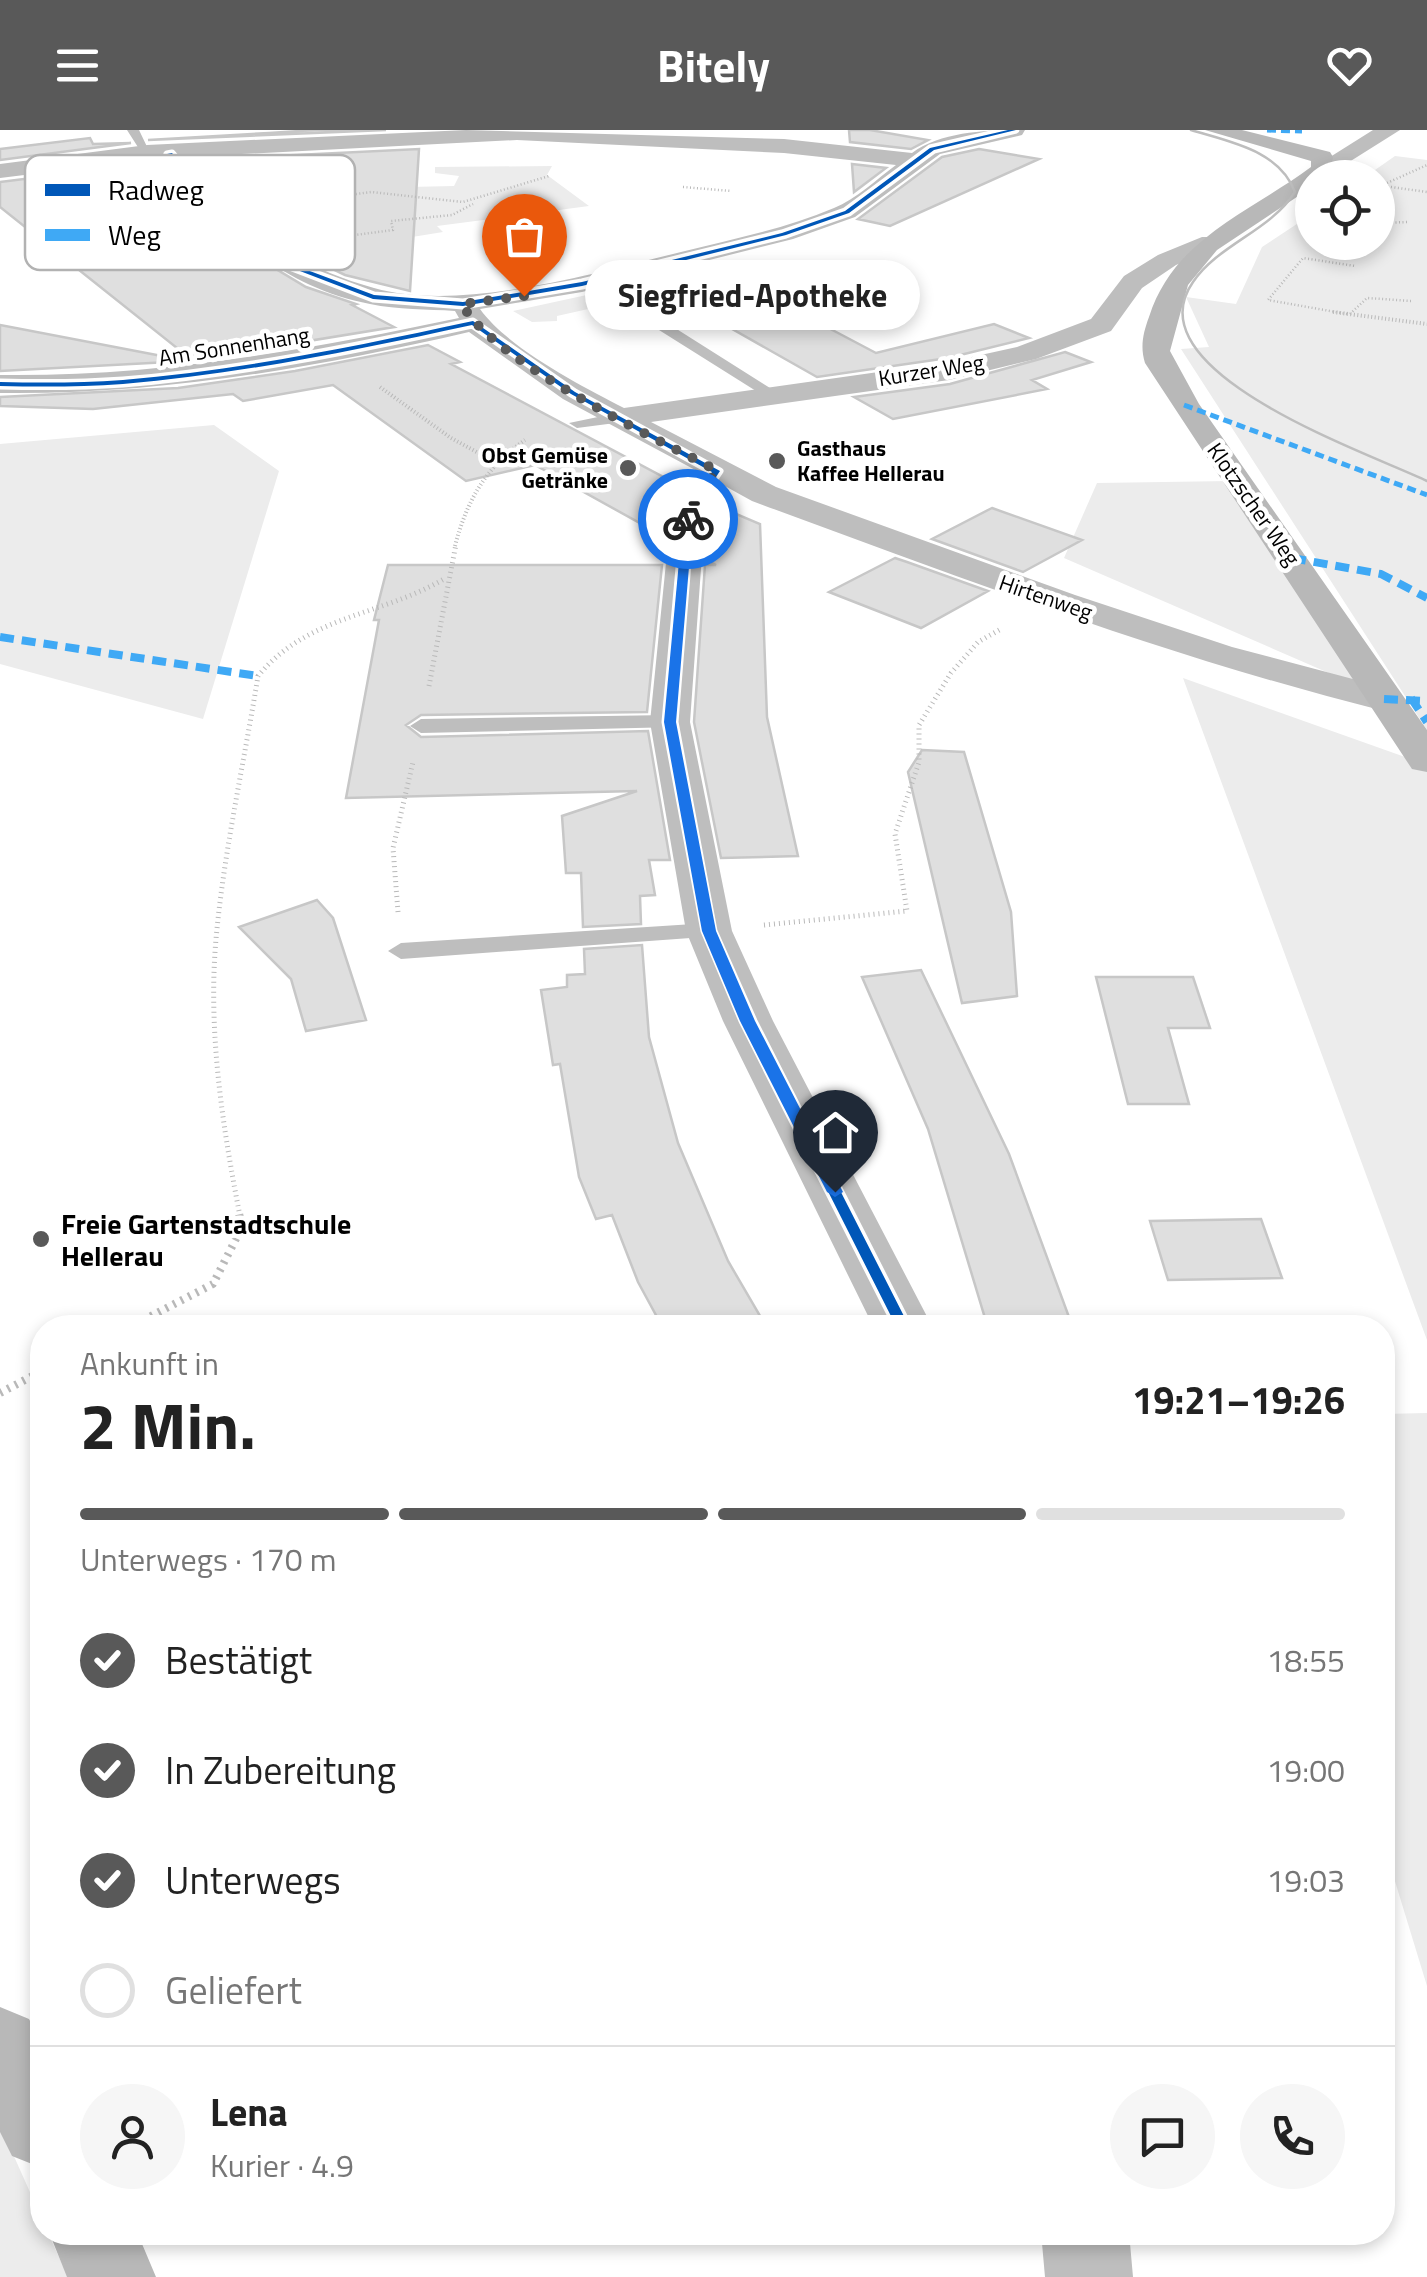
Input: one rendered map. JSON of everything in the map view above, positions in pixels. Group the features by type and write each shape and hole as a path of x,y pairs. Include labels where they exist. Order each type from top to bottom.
{"street":[{"path":"303,270 373,297 468,313 524,296 710,254 847,212 932,149 1014,130"},
{"path":"1216,130 1322,156 1322,160"},
{"path":"1337,160 1389,130"},
{"path":"140,155 434,133 659,138 913,160"},
{"path":"0,171 25,168"},
{"name":"Klotzscher Weg","path":"1295,193 1211,242 1183,265 1170,288 1157,332 1157,357 1184,404 1427,760"},
{"name":"Kurzer Weg","path":"617,418 949,370 1075,336 1101,324 1132,282 1167,260 1211,242"},
{"name":"Am Sonnenhang","path":"0,384 102,384 226,370 468,313"},
{"name":"Hirtenweg","path":"468,313 617,418 716,470 830,520 1218,655 1384,700"},
{"path":"716,470 688,512 670,722 709,931 748,1021 897,1315"},
{"path":"0,2048 30,2104"},
{"path":"98,2245 112,2277"},
{"path":"1086,2245 1090,2277"}],"lane":[{"path":"134,130 158,153"},
{"path":"621,300 770,393"},
{"path":"577,423 617,418"},
{"path":"421,726 670,722"},
{"path":"401,950 709,931"}],"path":[{"path":"1427,165 1382,186 1427,192"},
{"path":"355,194 371,192 464,202 550,175"},
{"path":"355,235 393,230 391,222 452,215 470,205 497,200 492,196"},
{"path":"464,202 470,205"},
{"path":"1395,223 1409,222"},
{"path":"1355,266 1303,258 1268,300 1427,324"},
{"path":"1349,315 1368,298 1411,301"},
{"path":"380,382 380,388 451,438 495,462"},
{"path":"153,1315 213,1284 242,1227 225,1140 216,1048 216,940 258,676 272,657 350,613 428,590 444,579 468,512 495,462 525,440"},
{"path":"709,931 907,911 895,834 919,762 920,725 951,673 978,642 1012,622 1062,603"},
{"path":"0,1393 30,1377"}],"shaded area":[{"path":"1395,156 1427,160 1427,730 1181,349 1209,347 1186,297 1236,304 1262,247 1295,225 1295,260 1395,260 1395,160 1389,160"},
{"path":"552,166 547,175 589,206 437,226 443,232 355,246 355,197 363,188 454,186 459,176 435,173 435,167"},
{"path":"596,293 615,303 557,316 557,321 532,322 513,311"},
{"path":"214,425 279,471 203,719 0,664 0,444"},
{"path":"1230,481 1368,690 1064,558 1097,483"},
{"path":"1183,678 1405,757 1427,757 1427,1340"},
{"path":"1427,1413 1427,1986 1395,1881 1395,1414"},
{"path":"0,2125 30,2192 30,2245 53,2245 68,2277 0,2277"}],"building":[{"path":"386,130 148,140 269,133"},
{"path":"849,130 928,140 911,149 850,142"},
{"path":"90,138 93,144 131,143 0,160 0,149"},
{"path":"419,149 410,291 335,270 355,270 355,155 295,155"},
{"path":"979,149 1039,159 890,226 858,219 942,157"},
{"path":"852,164 886,168 854,192"},
{"path":"25,179 25,227 0,207 0,182"},
{"path":"79,270 278,270 306,287 356,304 352,305 394,327 192,360"},
{"path":"749,286 876,353 994,324 1029,338 948,358 817,377 727,326"},
{"path":"0,325 188,361 0,371"},
{"path":"428,345 460,362 451,364 684,488 668,511 665,537 535,465 466,481 333,385 243,401 233,394 93,409 0,406 0,397 178,388 295,371"},
{"path":"1065,352 1091,362 1032,380 1047,389 893,419 854,397 950,384"},
{"path":"715,505 760,524 767,717 798,856 721,858 694,722 705,565 716,565 705,559 709,514"},
{"path":"992,508 1082,540 1023,572 932,539"},
{"path":"895,558 988,591 921,628 829,592"},
{"path":"388,565 662,565 647,712 421,715 406,725 421,737 648,731 670,860 649,860 655,895 640,896 641,924 583,927 581,873 566,873 562,816 637,791 346,798 379,620 374,620"},
{"path":"922,750 964,752 1011,912 1017,996 962,1003 908,772"},
{"path":"317,900 333,918 366,1020 306,1031 291,979 239,927"},
{"path":"642,945 649,1037 678,1143 728,1261 759,1315 656,1315 638,1282 612,1215 596,1219 579,1177 560,1064 553,1065 541,990 567,987 567,975 585,974 584,949"},
{"path":"921,970 1009,1154 1068,1315 984,1315 928,1129 862,977"},
{"path":"1096,977 1193,977 1210,1028 1168,1028 1189,1104 1128,1104"},
{"path":"1261,1219 1282,1278 1168,1280 1150,1221"}],"tram line":[{"path":"1191,130 1265,157 1288,178 1295,192 1285,206 1216,257 1193,282 1183,315 1195,347 1224,377 1265,405 1427,481"}],"marked path":[{"path":"1267,130 1302,131"},
{"path":"1184,405 1427,495"},
{"path":"1292,558 1381,574 1427,598"},
{"path":"0,637 258,676"},
{"path":"1411,698 1427,722"},
{"path":"1384,699 1427,701"}],"cycle path":[{"path":"302,270 373,297 463,304 582,284 784,234 847,212 932,149 1014,130"},
{"path":"0,384 60,385 179,377 297,359 473,323 573,393 716,471 688,513 670,722 709,931 748,1021 897,1315"}],"way so far":[{"path":"524,296 462,304 472,323 573,393 716,470 688,512 688,519"}],"place":[{"name":"Siegfried-Apotheke","path":"524,296"},
{"name":"Gasthaus Kaffee Hellerau","path":"777,461"},
{"name":"Obst Gemüse Getränke","path":"628,468"},
{"name":"Freie Gartenstadtschule Hellerau","path":"41,1239"}],"route":[{"path":"688,519 670,722 709,931 748,1021 835,1192"}]}
